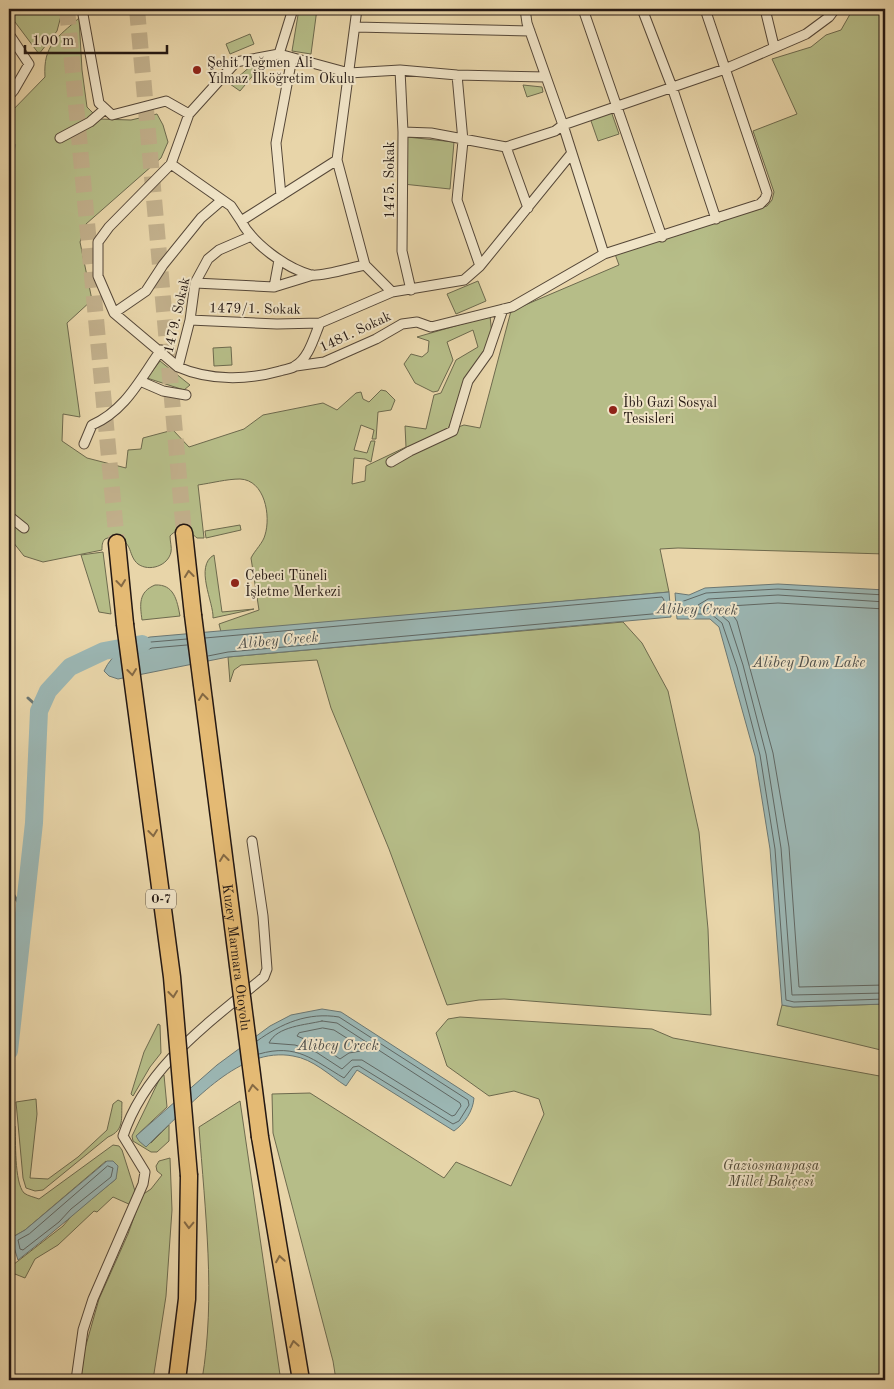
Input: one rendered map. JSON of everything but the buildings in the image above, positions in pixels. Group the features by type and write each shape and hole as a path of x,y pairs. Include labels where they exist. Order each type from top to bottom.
{"highway":[{"name":"Kuzey Marmara Otoyolu","path":"184,533 260,1137 301,1380"},
{"name":"O-7","path":"117,543 125,624 172,977 189,1176 186,1299 176,1380"}],"street":[{"path":"82,9 99,103 105,109 112,115 166,101 190,114"},
{"path":"279,54 293,9"},
{"path":"357,9 337,160 365,265 392,292"},
{"path":"525,9 530,31 563,125 604,254"},
{"path":"583,9 662,237"},
{"path":"642,9 672,87 716,219"},
{"path":"705,9 725,69"},
{"path":"765,9 774,46"},
{"path":"403,132 431,133 463,141 506,147 555,131 563,125 725,69 774,46 806,34 829,17 835,9"},
{"path":"355,27 530,31"},
{"path":"9,34 29,64 10,90"},
{"path":"178,367 161,350 114,313 98,276 98,242 109,227 171,164 190,114 236,62 279,54 349,73 400,70 457,75 546,77"},
{"path":"281,196 276,144 292,58"},
{"name":"1481. Sokak","path":"178,367 214,377 259,377 296,366 324,362 402,324 417,322 431,327 512,307 604,254 662,237 760,204 767,193 725,69"},
{"name":"1475. Sokak","path":"400,70 403,132 402,251 412,290"},
{"path":"457,75 463,141 457,200 480,266"},
{"path":"60,138 90,122 105,109"},
{"path":"506,147 528,208"},
{"path":"296,366 310,349 320,323 392,292 464,280 480,266 572,154"},
{"path":"241,221 337,160"},
{"path":"171,164 231,206 249,237 279,260 313,276"},
{"path":"114,313 146,291 163,265 201,218 222,200"},
{"name":"1479. Sokak","path":"178,367 190,320 195,283 208,259 219,250 249,237"},
{"path":"274,287 279,260"},
{"path":"195,283 274,287 313,276 365,265"},
{"path":"391,462 453,431 468,382 488,353 502,309"},
{"name":"1479/1. Sokak","path":"190,320 277,324 320,323"},
{"name":"1479. Sokak","path":"84,444 92,425 109,418 140,381 161,350"},
{"path":"140,381 163,391 186,395"},
{"path":"9,516 24,528"},
{"path":"76,1380 84,1330 93,1299 143,1184 145,1172 124,1136 128,1123 161,1068 208,1024 264,977 267,969 263,916 252,841"}],"green space":[{"path":"10,9 77,9 78,14 61,16 57,31 39,54 9,14"},
{"path":"299,9 317,9 311,54 292,51"},
{"path":"853,9 885,9 885,554 660,549 669,592 221,632 219,624 259,610 251,558 264,538 267,518 264,500 260,492 248,481 235,479 198,485 204,538 197,538 184,530 173,533 170,536 171,550 169,557 158,566 147,567 138,564 126,543 115,538 105,539 102,550 43,562 24,556 9,537 9,114 45,77 46,57 53,43 79,18 82,70 87,107 99,119 131,120 157,114 163,125 168,142 161,158 86,224 80,242 92,300 67,323 80,417 63,414 62,441 87,458 126,468 128,450 141,449 143,438 173,430 189,447 244,429 263,415 323,403 337,410 356,393 361,392 363,399 369,402 381,390 386,391 395,400 391,410 378,412 376,439 372,439 374,430 361,425 354,450 367,453 371,441 375,441 371,462 365,459 354,458 352,484 365,481 366,466 406,447 405,426 426,429 434,395 441,393 456,360 478,347 473,330 447,342 453,360 438,391 433,392 415,383 404,364 411,354 422,357 428,352 429,341 417,337 490,316 492,335 447,431 464,425 480,428 511,311 619,265 615,254 767,206 772,200 774,192 753,131 797,114 772,59 811,47 826,35 841,30"},
{"path":"250,34 254,44 230,54 226,44"},
{"path":"252,65 255,73 240,91 230,84"},
{"path":"523,85 542,87 543,92 527,97"},
{"path":"611,111 619,134 598,141 590,118"},
{"path":"407,137 454,142 450,189 403,184"},
{"path":"478,281 486,301 456,314 447,294"},
{"path":"231,347 232,365 214,366 213,348"},
{"path":"160,361 190,385 184,390 147,378"},
{"path":"240,525 241,530 206,538 205,531"},
{"path":"103,552 111,614 99,612 81,555"},
{"path":"214,555 222,612 254,609 213,618 205,576 208,560"},
{"path":"155,585 161,585 170,590 178,604 180,616 142,620 141,600 146,591"},
{"path":"623,622 642,643 668,691 699,832 708,929 711,1015 504,999 479,1000 447,1005 389,849 331,708 317,660 241,665 234,670 230,682 228,657"},
{"path":"885,1004 885,1051 777,1025 782,1005 793,1007"},
{"name":"Gaziosmanpaşa Millet Bahçesi","path":"460,1017 652,1029 673,1038 885,1077 885,1380 336,1380 333,1361 273,1133 272,1094 310,1093 444,1178 456,1162 511,1186 544,1114 539,1099 514,1091 489,1096 447,1066 436,1033 448,1019"},
{"path":"158,1024 160,1025 161,1053 150,1067 133,1096 131,1094 144,1052"},
{"path":"164,1075 167,1107 136,1136 151,1143 169,1125 169,1141 157,1152 151,1152 133,1141 132,1136 161,1076"},
{"path":"36,1099 37,1114 30,1178 48,1179 78,1157 107,1130 113,1104 118,1100 122,1102 122,1118 117,1131 43,1190 35,1191 26,1188 23,1178 16,1102"},
{"path":"240,1101 281,1380 202,1380 206,1349 209,1286 199,1127"},
{"path":"12,1125 15,1126 16,1161 21,1188 24,1193 39,1199 113,1145 119,1146 122,1150 135,1191 131,1205 113,1197 97,1212 94,1211 58,1245 35,1259 25,1278 15,1274 9,1293 9,1268 63,1226 74,1213 116,1179 106,1161 25,1230 11,1238 9,1167"},
{"path":"170,1158 172,1210 166,1296 153,1380 80,1380 84,1352 99,1299 128,1234 142,1195 151,1189 162,1175 157,1171 156,1166 159,1161"}],"water":[{"name":"Alibey Dam Lake","path":"778,584 885,590 885,1004 793,1007 782,1005 770,849 755,756 719,627 710,619 677,619 675,593 689,595 705,588"},
{"path":"669,592 671,617 228,657 118,679 109,676 104,671 117,653 136,641 150,637"},
{"name":"Alibey Creek","path":"322,1009 341,1012 474,1098 472,1108 462,1124 454,1131 357,1070 346,1086 307,1060 293,1056 273,1055 254,1060 236,1068 202,1093 146,1147 139,1141 136,1136 217,1065 270,1026 291,1015"},
{"path":"107,1161 113,1161 118,1166 116,1179 18,1260 11,1238 25,1230"}],"waterway":[{"path":"9,186 14,145"},
{"name":"Alibey Creek","path":"656,608 682,606"},
{"name":"Alibey Creek","path":"9,1051 34,823 39,711 48,691 70,667 104,651 142,644"},
{"path":"28,698 40,709"},
{"path":"9,887 25,914"}],"tunnel":[{"path":"67,9 117,543"},
{"path":"137,9 184,533"}],"place":[{"name":"Şehit Teğmen Ali Yılmaz İlköğretim Okulu","path":"197,70"},
{"name":"İbb Gazi Sosyal Tesisleri","path":"613,410"},
{"name":"Cebeci Tüneli İşletme Merkezi","path":"235,583"}]}
